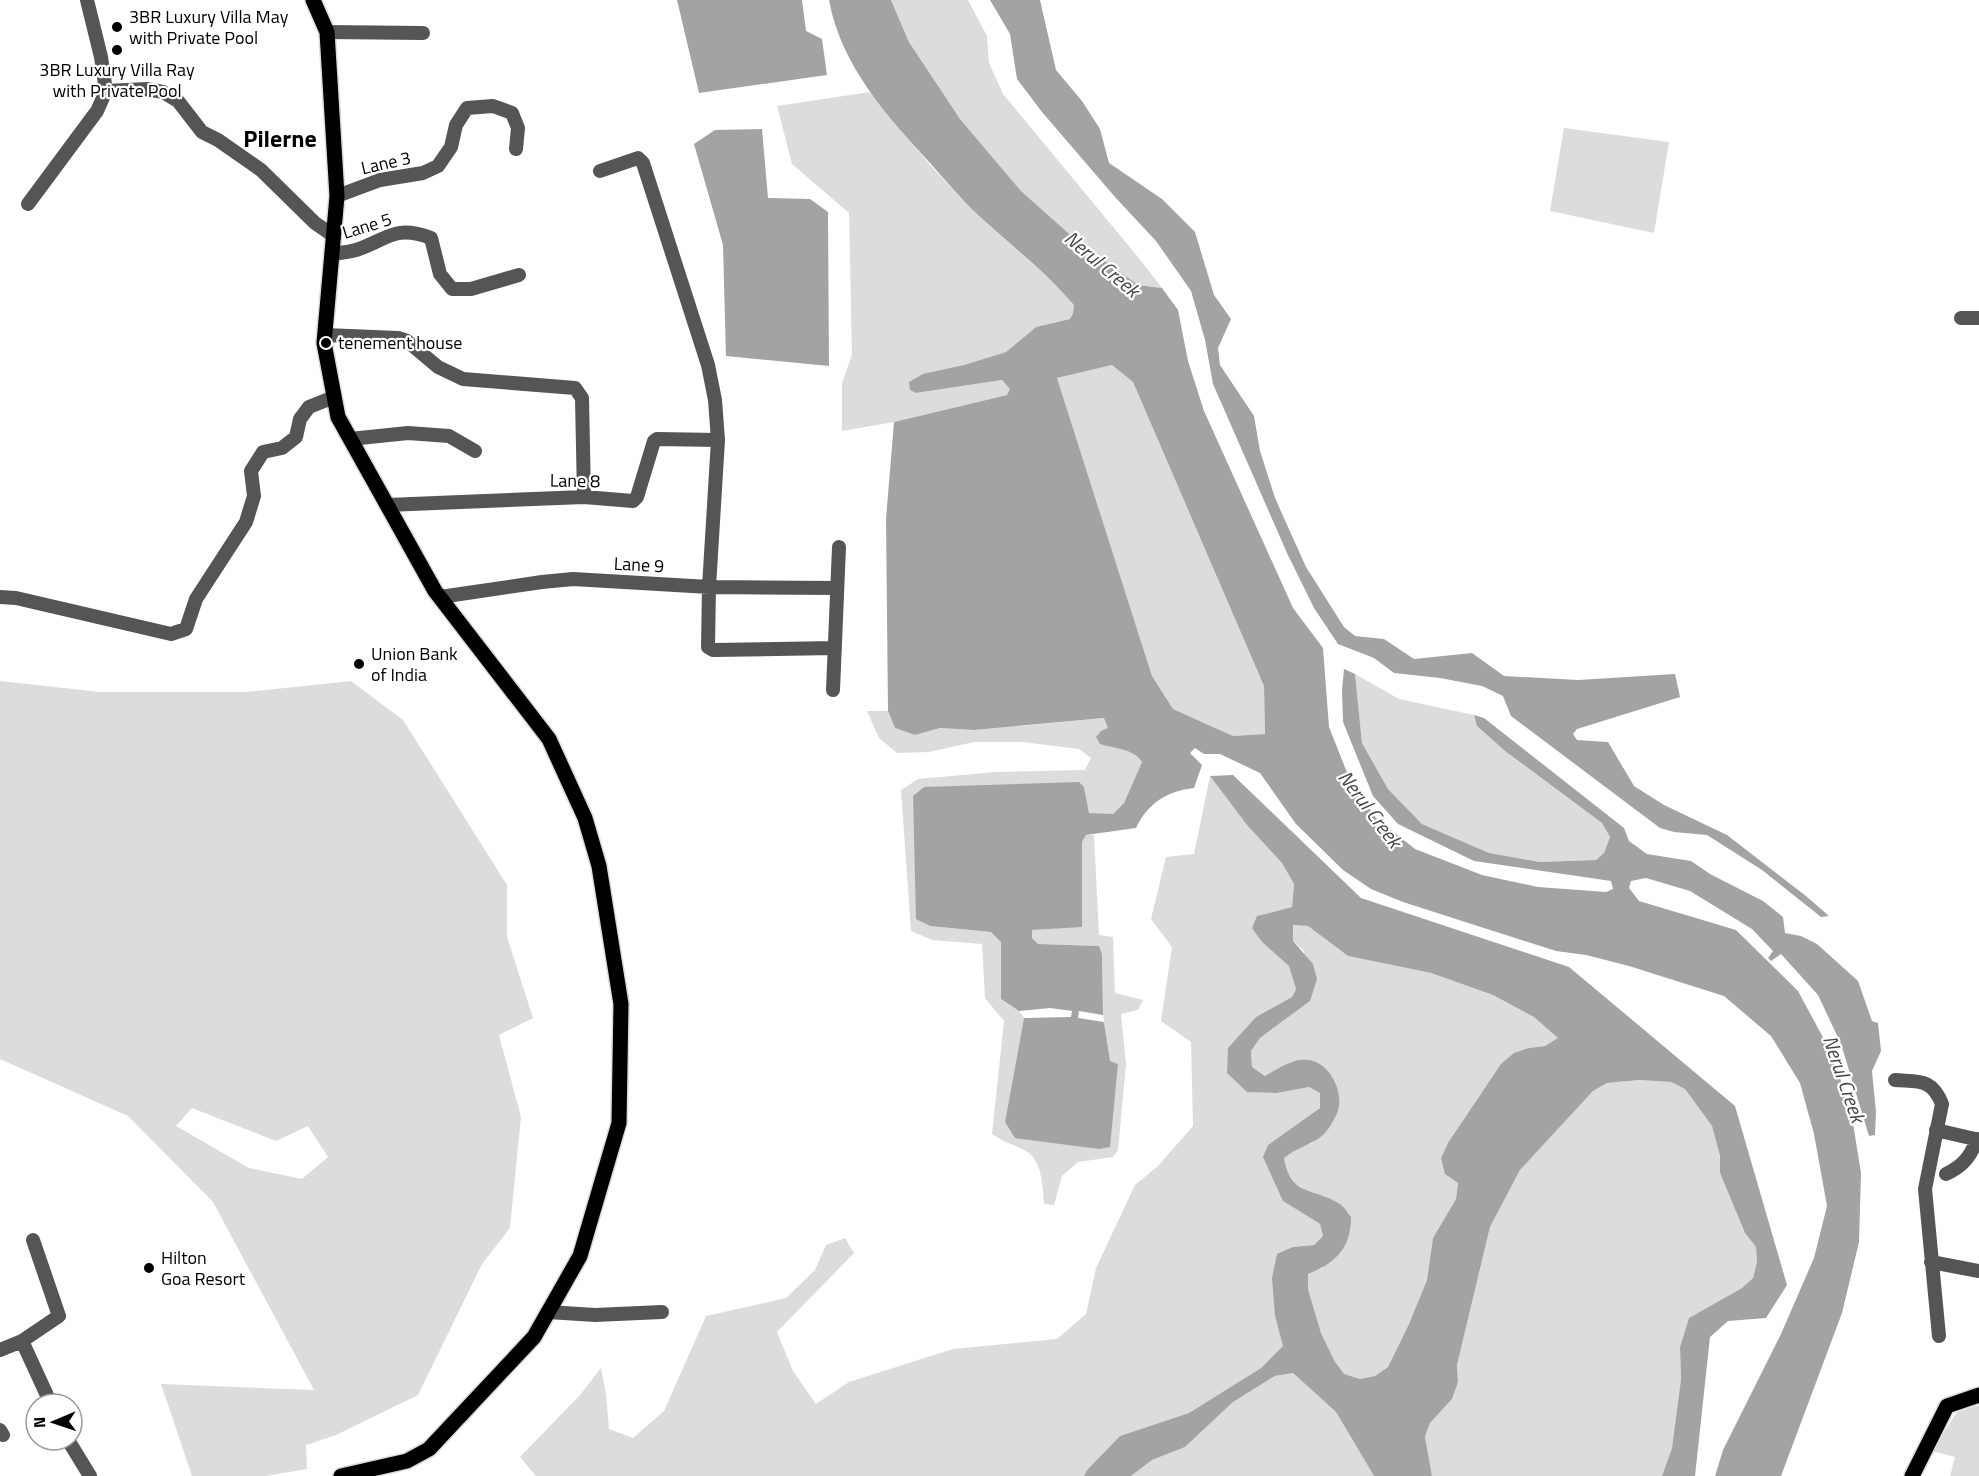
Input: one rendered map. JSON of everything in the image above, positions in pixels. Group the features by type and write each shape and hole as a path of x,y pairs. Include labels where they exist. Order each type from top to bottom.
{"main road":[{"path":"313,0 327,32 337,196 324,343 338,417 440,597 549,739 585,818 599,866 621,1004 619,1123 580,1256 534,1336 429,1449 407,1461 341,1476"},
{"path":"1912,1476 1947,1406 1979,1395"}],"street":[{"path":"28,204 97,111 106,91 101,57 87,0"},
{"path":"327,32 423,33"},
{"path":"106,91 147,89 163,92 178,101 202,132 218,140 261,170 315,223 334,236"},
{"name":"Lane 3","path":"337,196 380,180 423,173 438,166 451,147 456,125 467,108 493,106 512,113 518,128 516,149"},
{"path":"600,171 638,158 643,163 708,365 715,399 718,440 709,587 707,642 710,649 835,648"},
{"name":"Lane 5","path":"332,254 357,250 384,236 418,233 430,238 440,274 452,289 471,289 519,274"},
{"path":"1961,318 1979,318"},
{"path":"325,335 398,338 407,341 438,367 463,379 575,388 582,398 584,497"},
{"path":"0,597 16,598 171,634 186,629 196,599 246,522 254,496 251,471 263,452 282,448 296,437 300,419 309,407 334,397"},
{"path":"350,439 408,433 449,436 475,451"},
{"name":"Lane 8","path":"387,505 584,497 633,501 637,498 652,442 657,439 718,440"},
{"path":"833,690 839,547"},
{"name":"Lane 9","path":"440,597 573,579 709,587 836,588"},
{"path":"1895,1080 1926,1082 1937,1091 1942,1104 1924,1189 1939,1336"},
{"path":"1936,1130 1978,1139 1966,1161 1946,1174"},
{"path":"0,1350 22,1341 59,1316 33,1240"},
{"path":"1931,1262 1979,1270"},
{"path":"548,1312 595,1315 662,1312"},
{"path":"22,1341 45,1392"},
{"path":"75,1452 90,1476"}],"shaded area":[{"path":"891,0 968,0 987,36 989,63 1003,94 1162,288 1138,285 1076,240 1021,191 960,119 909,42"},
{"path":"870,92 962,199 1074,304 1070,319 1036,327 1006,352 964,365 916,393 1002,380 1011,389 1007,395 894,422 842,431 842,383 852,355 849,213 792,164 777,106"},
{"path":"1564,128 1669,142 1654,233 1550,211"},
{"path":"1112,365 1133,382 1264,686 1265,734 1233,736 1173,709 1152,676 1057,378"},
{"path":"1355,674 1399,699 1474,715 1477,726 1505,751 1602,823 1610,837 1604,853 1596,860 1540,862 1489,853 1422,824 1388,789 1362,743"},
{"path":"0,681 100,692 247,692 351,681 403,720 507,885 507,937 533,1018 499,1035 521,1117 510,1228 482,1264 418,1395 336,1435 306,1445 307,1469 266,1476 192,1476 161,1384 314,1390 213,1202 128,1116 0,1059","holes":["192,1108 276,1141 308,1126 328,1157 302,1179 249,1168 176,1126"]},
{"path":"867,711 888,711 895,728 915,735 940,728 974,730 1105,718 1108,728 1108,746 1131,752 1142,762 1124,803 1113,814 1089,814 1084,787 913,796 917,919 930,926 991,932 1001,941 1001,999 1019,1011 1024,1018 1005,1122 1110,1061 1103,1015 1102,954 1098,946 1037,944 1032,938 1032,930 1082,926 1082,841 1086,835 1094,835 1099,935 1113,937 1115,993 1143,1000 1138,1010 1121,1014 1126,1064 1118,1150 1113,1157 1078,1162 1062,1176 1054,1205 1044,1204 1041,1174 1031,1155 992,1134 1004,1021 985,998 982,944 932,940 911,931 901,790 918,779 995,772 1085,770 1091,758 1079,749 1022,742 974,742 929,752 897,753 879,738"},
{"path":"1210,776 1247,825 1282,863 1294,884 1292,907 1258,916 1262,942 1290,966 1296,989 1292,997 1256,1017 1229,1048 1227,1073 1277,1093 1309,1087 1320,1092 1320,1108 1268,1145 1283,1201 1320,1224 1323,1236 1314,1245 1293,1247 1275,1316 1284,1346 1261,1368 1189,1413 1120,1436 1084,1476 536,1476 520,1457 580,1395 601,1368 609,1429 633,1438 664,1411 706,1316 786,1298 815,1270 826,1245 845,1238 854,1253 777,1332 793,1371 816,1404 849,1382 953,1349 1057,1339 1086,1314 1096,1268 1135,1185 1158,1166 1193,1126 1191,1042 1161,1021 1172,947 1151,919 1166,857 1194,854"},
{"path":"1292,925 1308,926 1348,956 1431,973 1493,995 1534,1017 1559,1038 1545,1046 1529,1048 1458,1183 1456,1199 1433,1238 1427,1280 1388,1367 1375,1376 1360,1379 1343,1374 1335,1362 1321,1333 1308,1289 1308,1274 1323,1268 1327,1197 1304,1189 1294,1182 1286,1170 1284,1157 1297,1148 1312,1143 1338,1109 1293,1061 1265,1076 1252,1067 1251,1051 1260,1038 1310,1001 1304,951 1293,941"},
{"path":"1639,1080 1671,1082 1685,1089 1712,1126 1720,1156 1720,1173 1745,1233 1756,1247 1757,1262 1753,1278 1742,1288 1689,1318 1680,1347 1681,1379 1672,1448 1662,1476 1432,1476 1425,1438 1430,1423 1452,1399 1458,1382 1457,1365 1490,1227 1520,1170 1593,1091 1607,1083"},
{"path":"1293,1373 1336,1412 1374,1476 1131,1476 1152,1460 1185,1447 1233,1402 1275,1376"},
{"path":"1979,1405 1979,1476 1950,1476 1955,1457 1932,1451 1957,1412"}],"water":[{"path":"677,0 802,0 806,31 822,39 827,75 699,93"},
{"name":"Nerul Creek","path":"829,0 891,0 909,42 960,119 1021,191 1076,240 1138,285 1162,288 1178,310 1188,361 1204,411 1293,608 1323,648 1329,727 1350,780 1376,818 1415,849 1482,875 1538,887 1606,892 1613,889 1611,881 1474,861 1398,824 1373,796 1343,722 1344,669 1355,674 1362,743 1388,789 1422,824 1489,853 1540,862 1596,860 1604,853 1610,837 1602,823 1505,751 1477,726 1474,715 1484,718 1624,828 1629,841 1647,854 1691,861 1710,874 1763,901 1783,917 1785,933 1801,936 1817,944 1858,981 1872,1021 1878,1023 1881,1051 1872,1071 1876,1112 1875,1135 1869,1136 1841,1044 1818,995 1781,954 1771,961 1768,958 1773,951 1752,929 1690,891 1646,878 1631,881 1629,888 1639,901 1736,930 1798,991 1833,1056 1851,1111 1861,1173 1859,1242 1842,1313 1781,1476 1715,1476 1723,1450 1781,1334 1814,1258 1827,1206 1814,1134 1800,1083 1771,1036 1724,996 1629,966 1586,955 1556,951 1403,902 1371,889 1343,870 1296,824 1260,773 1220,754 1204,754 1195,748 1190,753 1202,765 1194,788 1175,792 1159,800 1146,812 1136,828 1086,835 1082,842 1082,927 1032,930 1032,938 1038,944 1099,946 1102,954 1103,1015 1079,1011 1078,1018 1104,1022 1110,1061 1118,1064 1110,1147 1099,1149 1015,1138 1005,1122 1024,1018 1071,1017 1072,1011 1050,1008 1019,1011 1001,999 1001,942 991,932 930,926 916,919 913,796 924,787 1079,782 1084,787 1089,813 1113,814 1124,803 1142,762 1129,751 1100,744 1096,737 1108,728 1104,718 974,730 940,728 915,735 895,728 888,711 886,519 894,422 1007,395 1010,389 1002,380 916,393 910,390 909,382 923,374 964,365 1006,352 1036,327 1070,319 1074,305 1039,269 971,208 898,127 868,89 855,68 835,24","holes":["1112,365 1133,382 1264,686 1265,734 1233,736 1173,709 1152,676 1057,378"]},
{"path":"990,0 1040,0 1056,70 1082,101 1100,129 1109,163 1162,199 1195,232 1214,295 1231,319 1218,348 1220,365 1254,416 1260,451 1275,498 1306,567 1344,627 1355,636 1384,639 1414,659 1472,653 1504,676 1578,680 1675,674 1680,697 1577,729 1573,734 1577,740 1608,742 1634,786 1664,805 1727,835 1829,916 1821,917 1762,870 1707,835 1674,832 1660,828 1511,716 1503,696 1482,686 1394,673 1374,658 1338,644 1314,608 1287,553 1213,384 1205,340 1191,291 1156,241 1042,112 1017,79 1010,34"},
{"path":"762,129 768,198 810,199 828,212 829,366 726,356 723,245 694,144 715,130"},
{"path":"1233,775 1361,898 1569,967 1735,1106 1787,1285 1766,1318 1728,1321 1710,1337 1695,1476 1662,1476 1672,1448 1681,1379 1680,1347 1689,1318 1742,1288 1753,1278 1757,1262 1756,1247 1745,1233 1720,1173 1720,1156 1712,1126 1685,1089 1671,1082 1639,1080 1607,1083 1593,1091 1520,1170 1490,1227 1457,1365 1458,1382 1452,1399 1430,1423 1425,1437 1432,1476 1374,1476 1336,1412 1293,1373 1275,1376 1233,1402 1185,1447 1152,1460 1131,1476 1084,1476 1120,1436 1189,1413 1261,1368 1283,1346 1275,1316 1272,1278 1277,1254 1293,1247 1314,1245 1323,1236 1320,1224 1283,1201 1263,1157 1268,1145 1320,1108 1320,1093 1309,1087 1277,1093 1247,1092 1227,1073 1228,1048 1256,1017 1292,997 1296,989 1289,966 1262,942 1252,928 1257,916 1292,907 1294,884 1282,863 1247,825 1210,776","holes":["1293,925 1308,926 1348,956 1431,973 1493,995 1534,1017 1558,1038 1545,1046 1514,1053 1501,1064 1448,1143 1441,1158 1445,1174 1458,1183 1456,1199 1433,1238 1427,1280 1388,1367 1375,1376 1360,1379 1344,1374 1335,1362 1321,1333 1308,1289 1308,1274 1327,1265 1345,1246 1351,1217 1340,1204 1297,1185 1291,1179 1284,1158 1320,1137 1328,1129 1338,1110 1337,1086 1322,1066 1308,1060 1291,1062 1265,1076 1252,1067 1251,1051 1260,1038 1310,1001 1317,979 1313,964 1293,941"]}],"place":[{"name":"3BR Luxury Villa May with Private Pool","path":"117,27"},
{"name":"3BR Luxury Villa Ray with Private Pool","path":"117,50"},
{"name":"tenement house","path":"326,343"},
{"name":"Union Bank of India","path":"359,664"},
{"name":"Hilton Goa Resort","path":"149,1268"}],"district":[{"name":"Pilerne","path":"280,139"}]}
